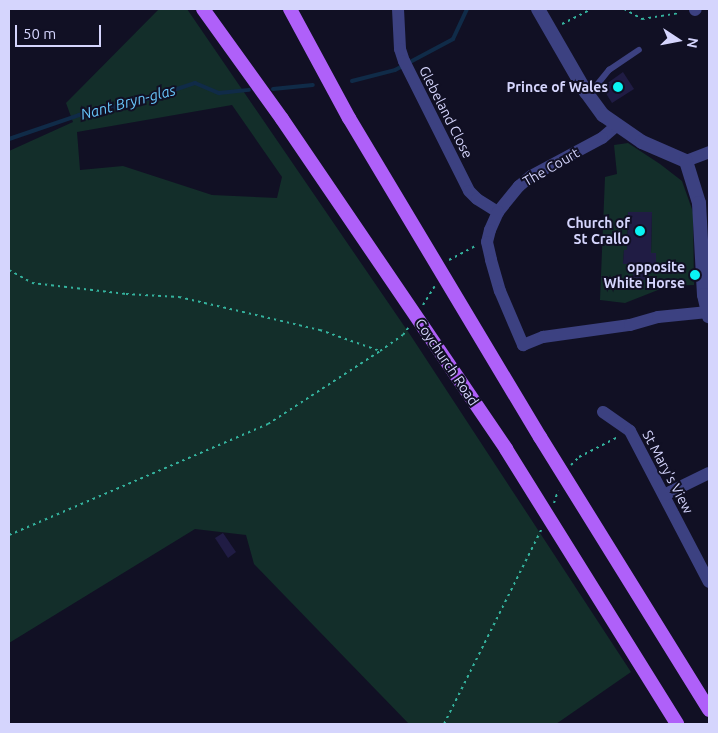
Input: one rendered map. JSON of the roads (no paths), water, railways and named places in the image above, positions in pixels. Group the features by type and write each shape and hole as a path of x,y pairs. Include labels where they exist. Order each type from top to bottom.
{"main road":[{"name":"Coychurch Road","path":"203,9 282,119 506,449 677,724"},
{"path":"290,9 349,118 563,474 709,710"}],"street":[{"name":"Glebeland Close","path":"398,9 400,49 407,67 469,191 477,199 498,212"},
{"path":"538,9 586,92 603,115 616,126 642,142 686,162 699,202 704,295 709,314"},
{"name":"The Court","path":"616,126 602,138 531,176 519,186 498,212 487,242 500,291 523,344 543,336 630,325 658,318 709,314"},
{"path":"686,162 709,152"},
{"name":"St Mary's View","path":"604,412 630,431 709,580"},
{"path":"664,494 709,473"},
{"path":"696,688 709,704"}],"lane":[{"path":"586,92 600,82 609,70 639,50"}],"waterway":[{"name":"Nant Bryn-glas","path":"352,81 395,70 453,39 467,9"},
{"name":"Nant Bryn-glas","path":"9,139 79,115 144,100 195,83 219,93 249,90"},
{"name":"Nant Bryn-glas","path":"273,89 313,85"}],"place":[{"name":"Prince of Wales","path":"618,87"},
{"name":"Church of St Crallo","path":"640,231"},
{"name":"opposite White Horse","path":"695,275"}]}
